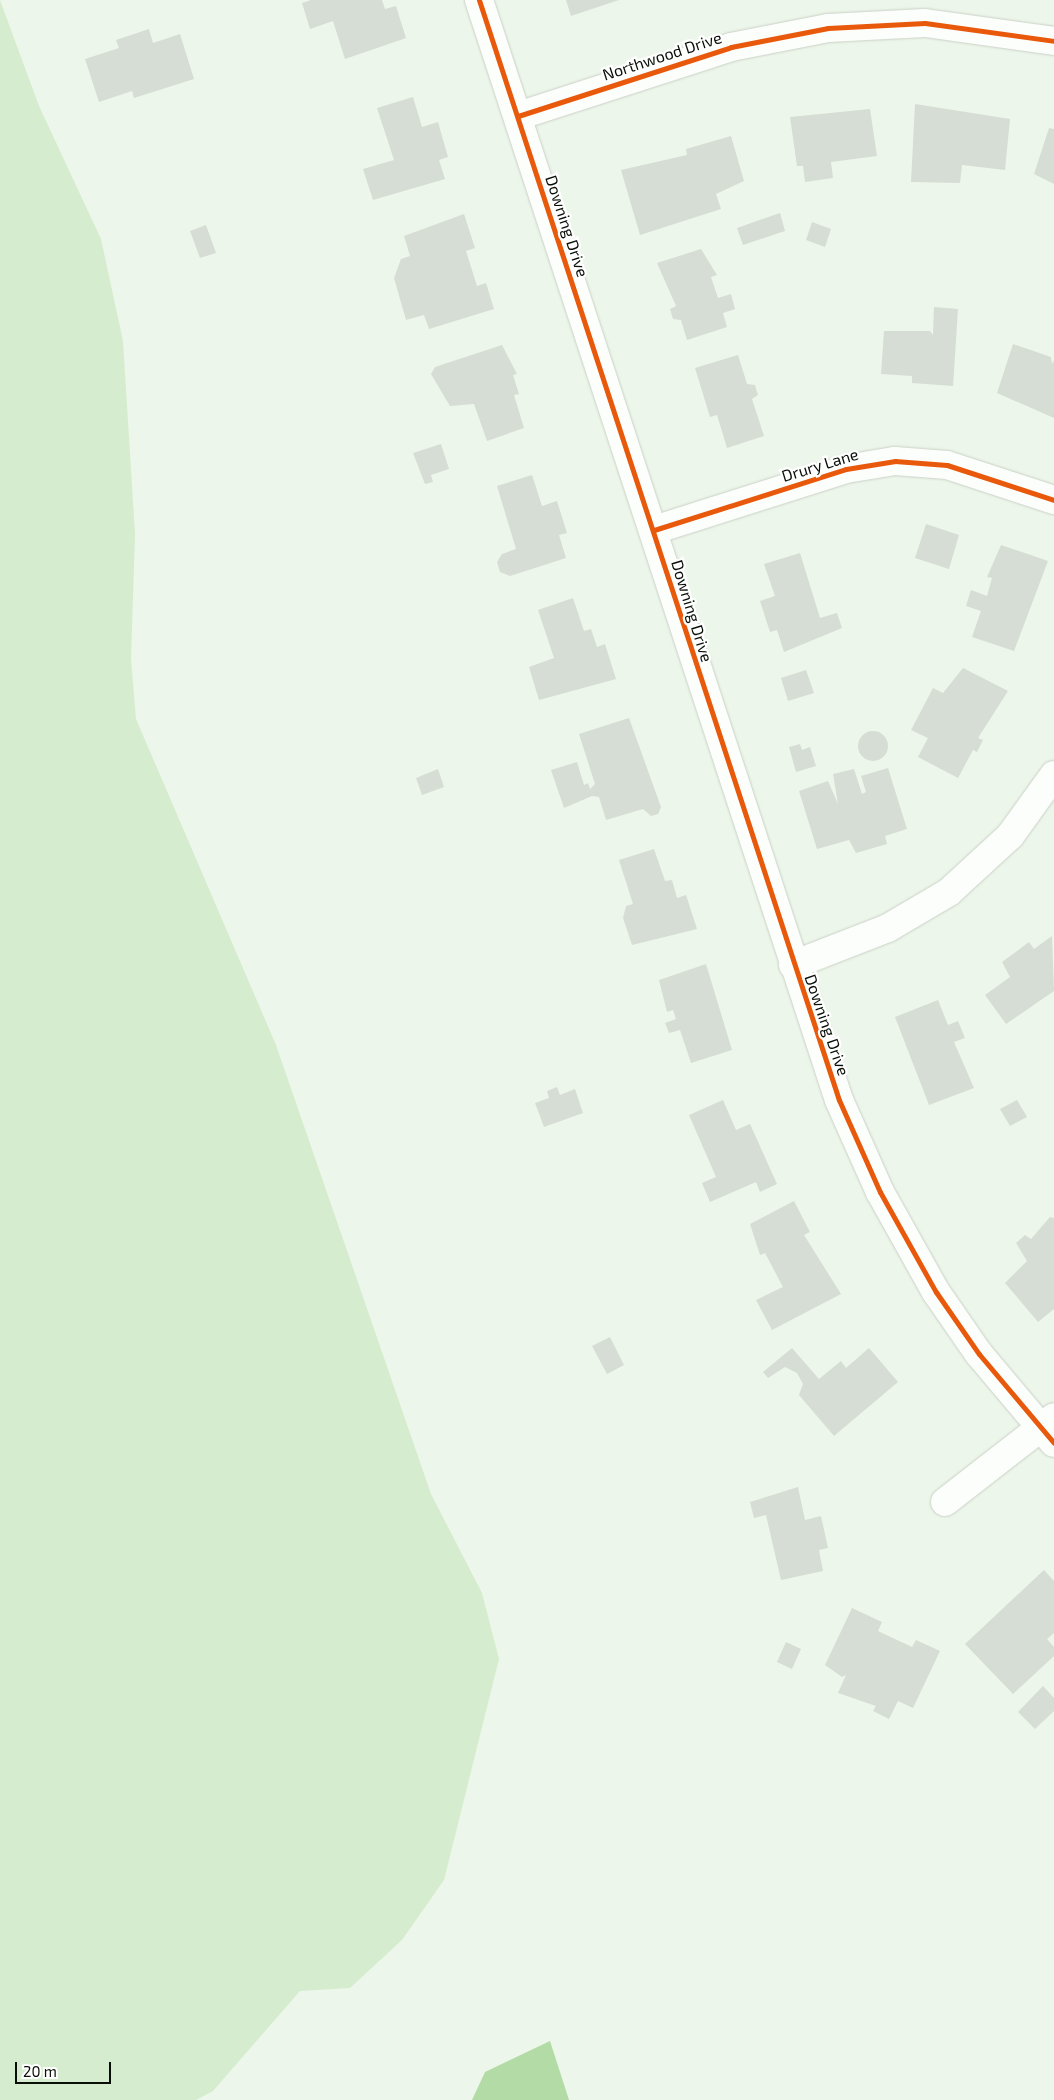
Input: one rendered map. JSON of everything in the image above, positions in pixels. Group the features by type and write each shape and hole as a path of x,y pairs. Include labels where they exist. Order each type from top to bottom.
{"street":[{"name":"Downing Drive","path":"479,0 839,1100 880,1192 963,1331 1050,1429"},
{"name":"Northwood Drive","path":"518,116 731,47 828,28 925,23 1054,41"},
{"name":"Drury Lane","path":"654,530 846,469 895,460 946,465 1054,500"},
{"path":"793,964 888,928 949,892 1010,836 1054,775"},
{"path":"945,1502 1050,1429"}],"shaded area":[{"path":"0,0 39,106 101,239 123,341 135,534 131,659 136,719 276,1045 431,1494 482,1593 499,1659 444,1880 402,1940 350,1988 300,1991 213,2091 196,2100 0,2100"},
{"path":"550,2041 569,2100 472,2100 485,2072"}],"building":[{"path":"311,0 382,0 385,9 396,6 406,38 345,59 333,21 310,29 302,3"},
{"path":"566,0 619,0 571,16"},
{"path":"149,29 153,43 180,34 194,79 134,98 132,91 99,102 85,59 119,48 116,40"},
{"path":"413,97 422,127 438,122 448,157 439,160 445,179 373,200 363,169 394,160 377,108"},
{"path":"915,104 1010,119 1005,170 962,165 960,183 911,182"},
{"path":"870,109 877,156 831,162 833,178 805,182 803,166 797,166 790,117"},
{"path":"1049,128 1054,129 1054,184 1034,174"},
{"path":"731,136 744,181 716,194 721,209 640,235 621,170 687,155 686,149"},
{"path":"780,213 785,231 743,245 737,228"},
{"path":"464,214 475,248 466,251 477,286 486,283 494,309 429,329 424,315 406,320 394,278 401,259 410,256 404,236"},
{"path":"812,222 831,229 825,247 806,240"},
{"path":"206,225 216,253 200,258 190,231"},
{"path":"701,249 717,275 711,277 718,298 731,294 735,309 723,313 727,327 687,340 681,320 673,319 670,309 676,306 657,263"},
{"path":"934,307 958,309 953,386 912,383 912,376 881,374 884,331 930,331 933,335"},
{"path":"1013,344 1051,357 1052,364 1054,360 1054,418 997,393"},
{"path":"502,345 517,374 513,375 519,394 514,395 524,428 487,441 474,404 450,406 431,374 435,367"},
{"path":"738,355 747,384 755,385 758,395 752,399 764,436 727,448 717,415 710,417 695,368"},
{"path":"441,444 449,469 431,475 433,482 425,484 413,453"},
{"path":"532,475 542,506 557,501 567,533 559,535 566,558 510,576 500,572 497,562 502,554 516,549 497,486"},
{"path":"926,524 959,535 949,569 915,558"},
{"path":"1001,545 1048,561 1014,651 972,637 981,611 966,606 971,590 987,596 992,578 987,577"},
{"path":"800,553 820,618 837,613 842,628 784,652 777,630 770,632 760,601 775,596 764,564"},
{"path":"573,598 584,631 591,629 597,647 605,644 616,679 539,700 529,667 554,658 538,610"},
{"path":"963,668 1008,691 978,738 983,740 977,752 973,750 958,778 918,757 928,738 911,730 933,688 943,693"},
{"path":"806,670 814,693 788,701 781,678"},
{"path":"629,718 661,807 658,814 651,816 643,809 606,820 599,797 592,796 564,808 551,770 577,762 584,785 588,783 590,789 595,784 579,734"},
{"path":"873,731 884,735 888,746 884,757 873,761 862,757 858,746 862,735"},
{"path":"800,744 802,750 810,747 816,766 796,772 789,747"},
{"path":"888,768 907,829 885,836 887,844 856,853 849,840 817,849 799,791 828,781 838,804 833,774 854,769 862,794 866,792 861,776"},
{"path":"438,769 444,787 422,795 416,778"},
{"path":"654,849 665,881 672,880 677,898 686,895 697,929 632,945 623,918 626,906 633,904 619,860"},
{"path":"1052,936 1054,991 1006,1024 985,995 1010,977 1002,962 1029,942 1034,949"},
{"path":"706,964 732,1050 691,1063 680,1030 669,1033 665,1023 676,1019 673,1010 667,1012 659,980"},
{"path":"938,1000 948,1025 958,1021 965,1038 954,1042 974,1088 929,1105 895,1017"},
{"path":"557,1087 560,1095 575,1089 583,1113 544,1127 535,1103 549,1098 547,1091"},
{"path":"723,1100 736,1130 750,1124 777,1184 760,1192 756,1182 710,1202 702,1183 716,1177 689,1115"},
{"path":"1017,1100 1027,1117 1010,1126 1000,1109"},
{"path":"794,1201 810,1232 804,1235 841,1294 772,1330 756,1300 783,1287 765,1253 760,1255 750,1224"},
{"path":"1050,1217 1054,1218 1054,1309 1038,1322 1005,1283 1027,1261 1016,1243 1025,1235 1031,1239"},
{"path":"610,1337 624,1365 607,1374 592,1346"},
{"path":"792,1348 819,1379 841,1361 846,1368 869,1348 898,1382 834,1436 799,1395 803,1384 797,1373 785,1367 768,1378 763,1372"},
{"path":"798,1487 805,1520 821,1516 828,1548 819,1550 823,1571 781,1580 766,1515 754,1518 750,1502"},
{"path":"1044,1570 1054,1581 1054,1633 1047,1639 1054,1647 1054,1656 1013,1694 965,1644"},
{"path":"852,1608 882,1622 878,1631 912,1647 916,1640 940,1651 913,1708 898,1701 889,1719 873,1711 876,1706 838,1693 846,1675 842,1677 825,1665"},
{"path":"786,1642 801,1649 792,1669 777,1662"},
{"path":"1043,1686 1054,1698 1054,1711 1035,1729 1018,1712"}],"cycle path":[{"path":"479,0 839,1100 880,1192 936,1292 979,1354 1054,1443"},
{"path":"518,116 731,47 828,28 925,23 1054,41"},
{"path":"654,530 846,469 895,461 947,465 1054,500"}]}
